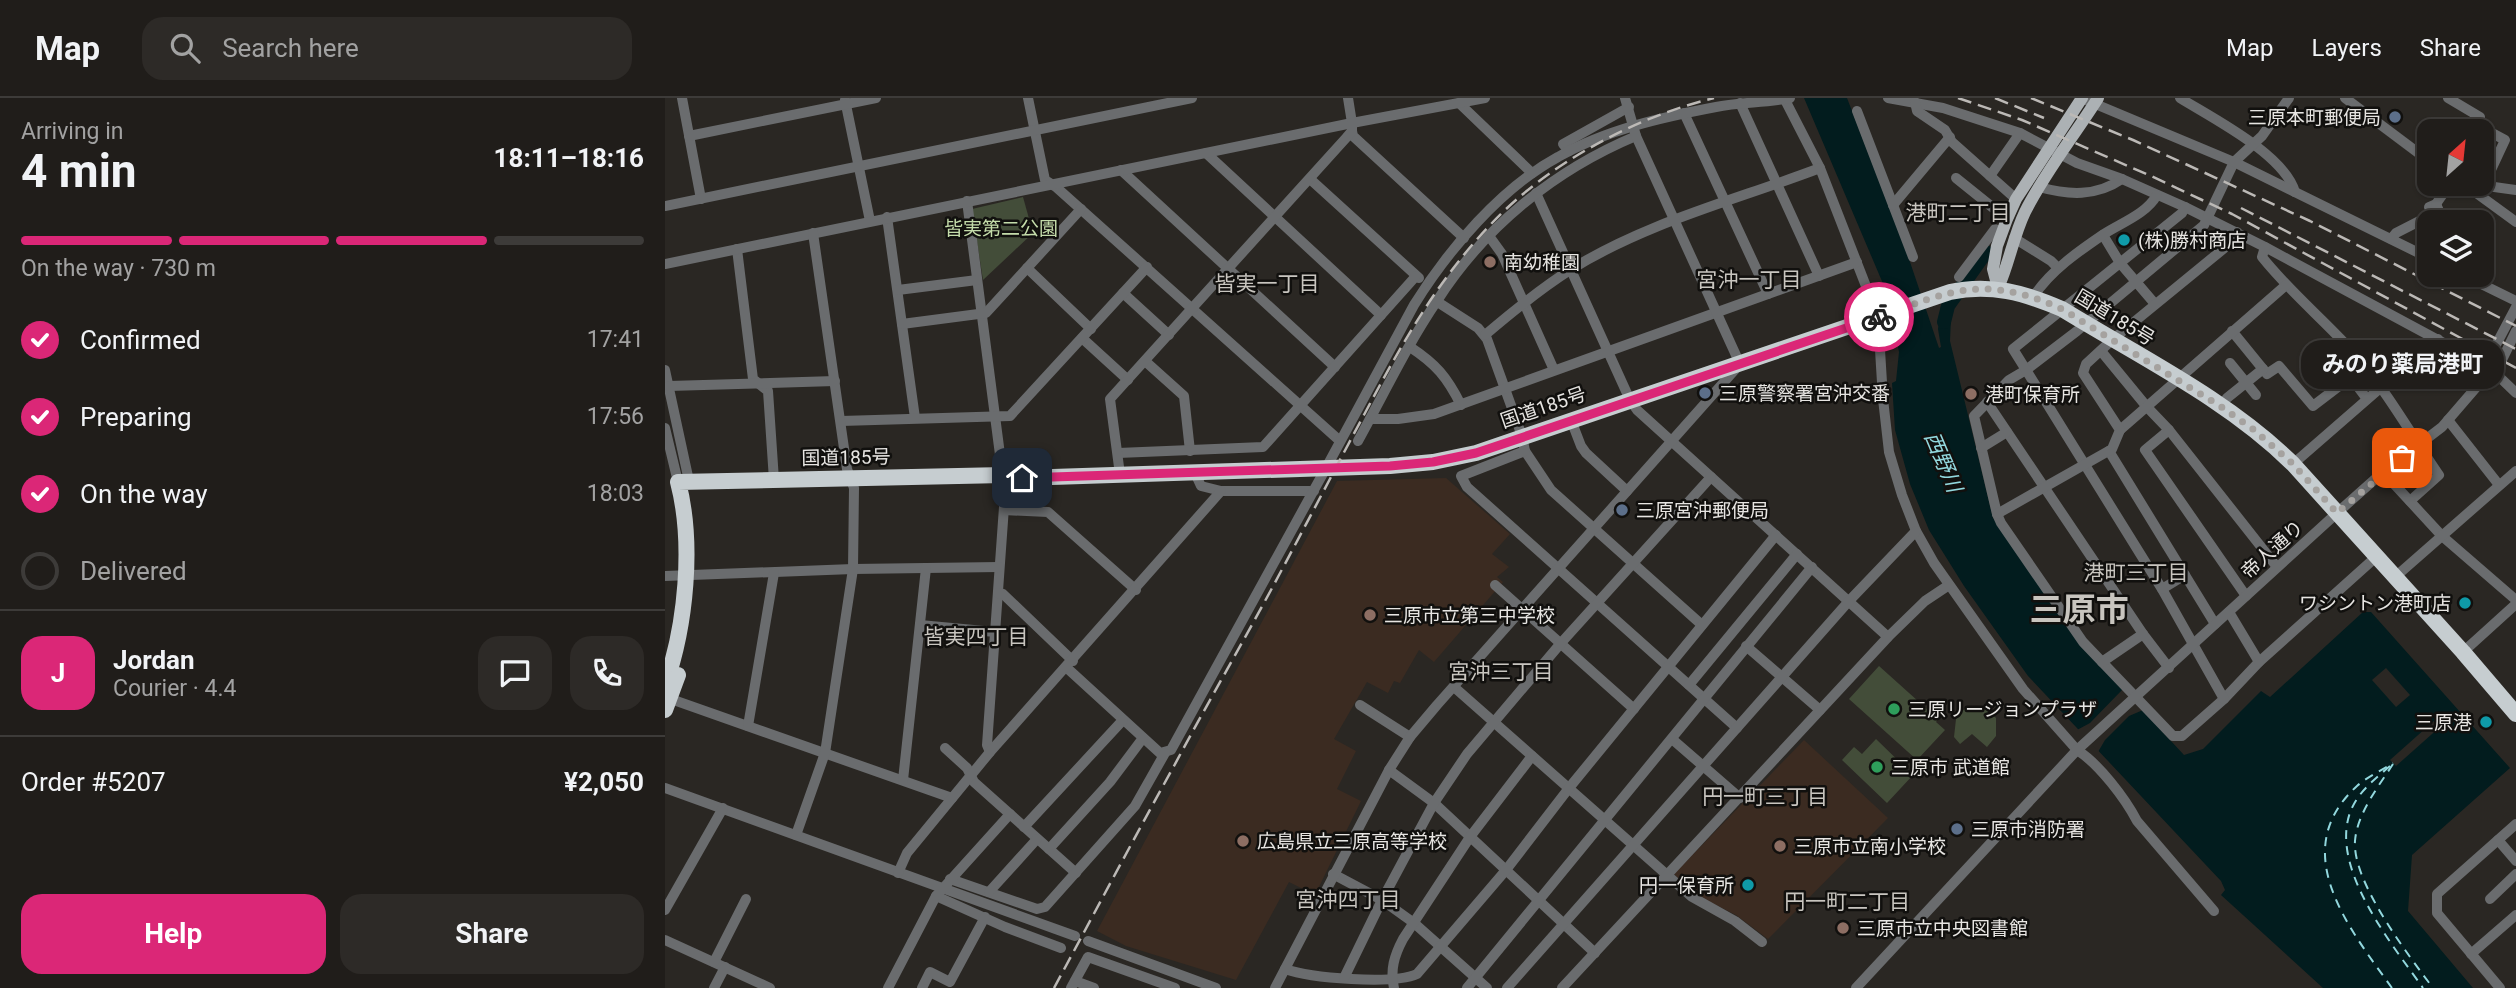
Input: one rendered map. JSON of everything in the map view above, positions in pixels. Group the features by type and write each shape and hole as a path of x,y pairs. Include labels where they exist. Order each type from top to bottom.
{"highway":[{"name":"国道185号","path":"677,482 1004,475 1022,478 1433,462 1524,444 1571,420 1884,315 1958,286 1998,288 2034,296 2062,309 2085,323 2106,345 2178,380 2262,436 2293,464 2516,714"},
{"name":"国道185号","path":"1004,475 1022,469 1119,460 1326,468"},
{"path":"666,698 686,649 690,575 677,482"}],"main road":[{"path":"1998,288 2025,211 2081,98"},
{"path":"1998,288 1993,269 2002,232 2016,199 2096,101"}],"street":[{"path":"682,98 701,199"},
{"path":"689,136 846,101 876,98"},
{"path":"1028,98 1045,180 1147,267 1340,441"},
{"path":"1125,98 1128,111"},
{"path":"665,206 1192,98"},
{"path":"1348,98 1353,135 1464,238"},
{"path":"665,264 1049,184 1352,127 1429,103 1459,103 1485,98"},
{"path":"998,593 1003,594 1123,720 1160,753 1171,750 1427,283 1464,238 1532,173 1569,151 1684,113 1786,98 1819,168 1857,262 1884,315 1883,400 1889,452 1916,531 1949,585 2023,689 2077,750 2088,757 2137,821 2214,911"},
{"path":"1888,98 1943,108 2020,133 2055,152 2185,207 2237,232 2490,368 2516,394"},
{"path":"2081,98 2096,101 2234,163 2417,252"},
{"path":"2180,98 2254,144 2290,180 2295,192"},
{"path":"2289,98 2254,144 2234,163 2204,225 2026,370 2009,380 1974,416 1997,514 2083,642 2134,699 2173,736 2182,736 2224,699 2259,662 2376,557"},
{"path":"2345,98 2417,152"},
{"path":"2451,99 2480,117 2479,119"},
{"path":"846,101 870,221"},
{"path":"1915,102 1917,111 1945,130 2016,199"},
{"path":"1459,103 1532,173"},
{"path":"1275,988 1333,874 1389,770 1410,737 1556,568 1740,363 1635,131 1627,103 1563,144 1569,151"},
{"path":"1740,103 1819,276"},
{"path":"1857,111 1913,257"},
{"path":"1684,113 1768,294"},
{"path":"1352,127 1310,179 1110,399 1119,460 1190,450 1263,447 1416,276"},
{"path":"1358,441 1436,301 1456,273 1489,236 1511,213 1536,193 1635,131"},
{"path":"1990,176 2020,133"},
{"path":"2494,134 2505,140 2494,164"},
{"path":"1893,205 1950,137"},
{"path":"1206,153 1381,315"},
{"path":"1485,335 1571,269 1631,238 1725,200 1819,168"},
{"path":"1121,170 1335,367"},
{"path":"1956,178 2007,219"},
{"path":"1310,179 1427,283"},
{"path":"2039,187 2059,193 2085,194 2112,186 2122,179"},
{"path":"2494,187 2516,190"},
{"path":"1536,193 1630,400 1637,410 1888,637"},
{"path":"2034,296 2059,268 2103,235 2151,205 2157,195"},
{"path":"2391,239 2396,233 2439,211 2433,205 2440,196"},
{"path":"2481,196 2516,222"},
{"path":"967,201 1004,475 1004,510 987,745 990,752"},
{"path":"2185,207 2182,213 2013,349 2162,589 2224,699"},
{"path":"902,324 986,313 1081,209"},
{"path":"887,217 915,418"},
{"path":"1958,286 1995,229 2002,232"},
{"path":"2120,430 2083,373 2086,364 2233,241 2237,232"},
{"path":"796,835 825,753 853,569 853,488 847,469 813,233"},
{"path":"2103,235 2120,263 2155,304"},
{"path":"1489,236 1502,254 1554,370"},
{"path":"2014,238 2059,268"},
{"path":"2265,247 2262,257 2381,386 2439,475 2410,501"},
{"path":"737,249 753,379 768,391 774,480"},
{"path":"1370,419 1398,419 1434,414 1857,262"},
{"path":"841,421 1010,416 1147,267"},
{"path":"1027,268 1091,329"},
{"path":"898,290 977,280"},
{"path":"1997,514 2112,449 2120,430 2286,285"},
{"path":"2487,287 2516,301"},
{"path":"1123,293 1169,335"},
{"path":"1436,301 1485,335 1524,444 1551,490 1702,625"},
{"path":"2490,368 2489,358 2516,307"},
{"path":"2232,331 2267,374 2279,366 2313,406 2351,377"},
{"name":"帝人通り","path":"1856,988 2077,750 2383,472 2448,420 2490,368 2500,364 2516,331"},
{"path":"1082,338 1128,380"},
{"path":"2293,464 2388,377 2435,344 2438,339"},
{"path":"2106,345 2147,407 2169,429 2277,567"},
{"path":"1410,347 1437,366 1461,405"},
{"path":"2352,352 2340,363 2367,399"},
{"path":"1145,361 1184,396 1190,450"},
{"path":"2230,363 2256,395"},
{"path":"2220,406 2263,369"},
{"path":"665,370 669,386 677,482"},
{"path":"669,386 835,381"},
{"path":"1987,402 2143,634 2169,668"},
{"path":"1571,420 1586,453 1627,491"},
{"path":"2448,420 2499,485"},
{"path":"665,428 677,482"},
{"path":"2169,429 2145,450 2246,596"},
{"path":"1981,448 2007,432"},
{"path":"1524,444 1461,476 1467,487 1737,728"},
{"path":"2109,451 2215,624"},
{"path":"2395,578 2516,471"},
{"path":"2383,472 2442,536 2516,602 2463,652"},
{"path":"1195,473 1201,486 1221,491 1314,492"},
{"path":"1344,978 1434,803 1467,754 1561,643 1711,477"},
{"path":"898,873 907,853 990,752 1221,491"},
{"path":"1004,510 1048,512 1136,590"},
{"path":"1507,988 1849,601 1916,531"},
{"path":"1285,968 1293,972 1393,984 1417,974 1506,870 1569,788 1776,535"},
{"path":"1689,685 1797,554"},
{"path":"1467,988 1812,567"},
{"path":"903,780 926,568"},
{"path":"665,576 853,569 999,568"},
{"path":"748,726 774,573"},
{"path":"2162,589 2185,575"},
{"path":"1495,585 1635,709"},
{"path":"1562,988 1888,637 1925,601 1949,585"},
{"path":"2229,612 2259,662"},
{"path":"920,625 995,632"},
{"path":"2102,662 2143,634"},
{"path":"1746,646 1820,710"},
{"path":"1454,687 1692,897 1735,921 1762,942"},
{"path":"666,698 952,797"},
{"path":"1360,705 1410,737"},
{"path":"1024,827 1123,720"},
{"path":"1049,849 1110,782 1143,738"},
{"path":"1672,739 1740,798"},
{"path":"945,748 967,768 974,782 1076,873"},
{"path":"950,879 1037,909 1045,907 1135,806 1165,753"},
{"path":"1393,984 1392,968 1396,952 1470,836 1532,756"},
{"path":"1389,770 1434,803 1595,953"},
{"path":"665,788 898,873 1005,927 1061,947"},
{"path":"665,910 723,808"},
{"path":"888,988 939,892 1010,814"},
{"path":"2500,988 2437,913 2437,894 2516,824"},
{"path":"989,892 1037,839"},
{"path":"2498,840 2516,862"},
{"path":"1333,874 1382,900 1414,923 1487,988"},
{"path":"2490,899 2516,874"},
{"path":"939,892 1075,936"},
{"path":"714,988 720,965 746,899"},
{"path":"2471,954 2516,915"},
{"path":"922,988 930,972 950,982 985,917"},
{"path":"665,940 720,965 745,983 770,988"},
{"path":"1088,941 1211,987"},
{"path":"1094,988 1073,985 1088,957 1175,988"}],"shaded area":[{"path":"1446,478 1510,534 1492,554 1509,567 1497,577 1503,582 1434,662 1419,650 1400,683 1394,681 1388,693 1367,682 1334,739 1356,751 1337,789 1361,801 1315,895 1289,882 1236,980 1126,946 1097,931 1337,481"},
{"name":"三原市立南小学校","path":"1804,740 1888,818 1768,939 1736,915 1694,894 1674,874"}],"green space":[{"name":"皆実第二公園","path":"1023,197 1033,233 983,280 972,209"},
{"name":"三原リージョンプラザ","path":"1879,666 1938,719 1936,722 1945,730 1917,760 1849,699"},
{"path":"1967,706 1986,708 1996,718 1996,736 1987,747 1972,734 1960,744 1954,737 1956,719"},
{"name":"三原市 武道館","path":"1876,739 1913,775 1887,803 1842,760 1854,747 1862,754"}],"water":[{"name":"西野川","path":"1804,98 1847,98 1908,256 1939,348 1941,306 1955,304 1950,341 1993,518 2080,643 2184,755 2203,749 2261,691 2270,697 2363,612 2371,612 2510,768 2412,855 2408,911 2473,988 2323,988 2221,895 2225,890 2221,881 2028,676 1964,586 1929,530 1910,484 1895,430 1892,383 1896,381 1899,352 1887,293"}],"pier":[{"path":"2386,668 2410,695 2396,707 2372,680"},
{"path":"2123,689 2143,710 2129,716 2105,740 2098,752 2077,730 2090,723"},
{"path":"2435,720 2441,726 2396,766 2390,760"}],"waterway":[{"path":"1944,322 1948,306 1986,252"}],"ferry route":[{"path":"2392,988 2343,915 2332,889 2326,863 2326,837 2336,811 2357,786 2393,763"},
{"path":"2393,764 2369,801 2360,821 2355,841 2357,858 2363,877 2384,918 2433,988"},
{"path":"2390,766 2354,803 2346,832 2348,856 2367,904 2395,950 2423,988"}],"railway":[{"path":"1054,988 1392,362 1454,267 1515,201 1566,162 1654,117 1714,98"},
{"path":"1958,98 2022,120 2232,214 2516,368"},
{"path":"1995,98 2044,118"},
{"path":"2031,98 2133,140 2310,221 2516,326"},
{"path":"2241,208 2516,349"}],"way so far":[{"path":"1879,317 1965,289 1998,288 2034,296 2062,309 2234,415 2287,458 2337,513 2402,458"}],"place":[{"name":"三原本町郵便局","path":"2395,117"},
{"name":"(株)勝村商店","path":"2124,240"},
{"name":"南幼稚園","path":"1490,262"},
{"name":"三原警察署宮沖交番","path":"1705,393"},
{"name":"港町保育所","path":"1971,394"},
{"name":"みのり薬局港町","path":"2402,458"},
{"name":"三原宮沖郵便局","path":"1622,510"},
{"name":"ワシントン港町店","path":"2465,603"},
{"name":"三原市立第三中学校","path":"1370,615"},
{"name":"三原リージョンプラザ","path":"1894,709"},
{"name":"三原港","path":"2486,722"},
{"name":"三原市 武道館","path":"1877,767"},
{"name":"三原市消防署","path":"1957,829"},
{"name":"広島県立三原高等学校","path":"1243,841"},
{"name":"三原市立南小学校","path":"1780,846"},
{"name":"円一保育所","path":"1748,885"},
{"name":"三原市立中央図書館","path":"1843,928"}],"district":[{"name":"港町二丁目","path":"1958,213"},
{"name":"宮沖一丁目","path":"1749,280"},
{"name":"皆実一丁目","path":"1267,284"},
{"name":"港町三丁目","path":"2136,573"},
{"name":"三原市","path":"2079,609"},
{"name":"皆実四丁目","path":"976,637"},
{"name":"宮沖三丁目","path":"1501,672"},
{"name":"円一町三丁目","path":"1765,797"},
{"name":"宮沖四丁目","path":"1348,900"},
{"name":"円一町二丁目","path":"1847,902"}],"route":[{"path":"1022,478 1295,470 1433,462 1476,453 1879,317"}]}
